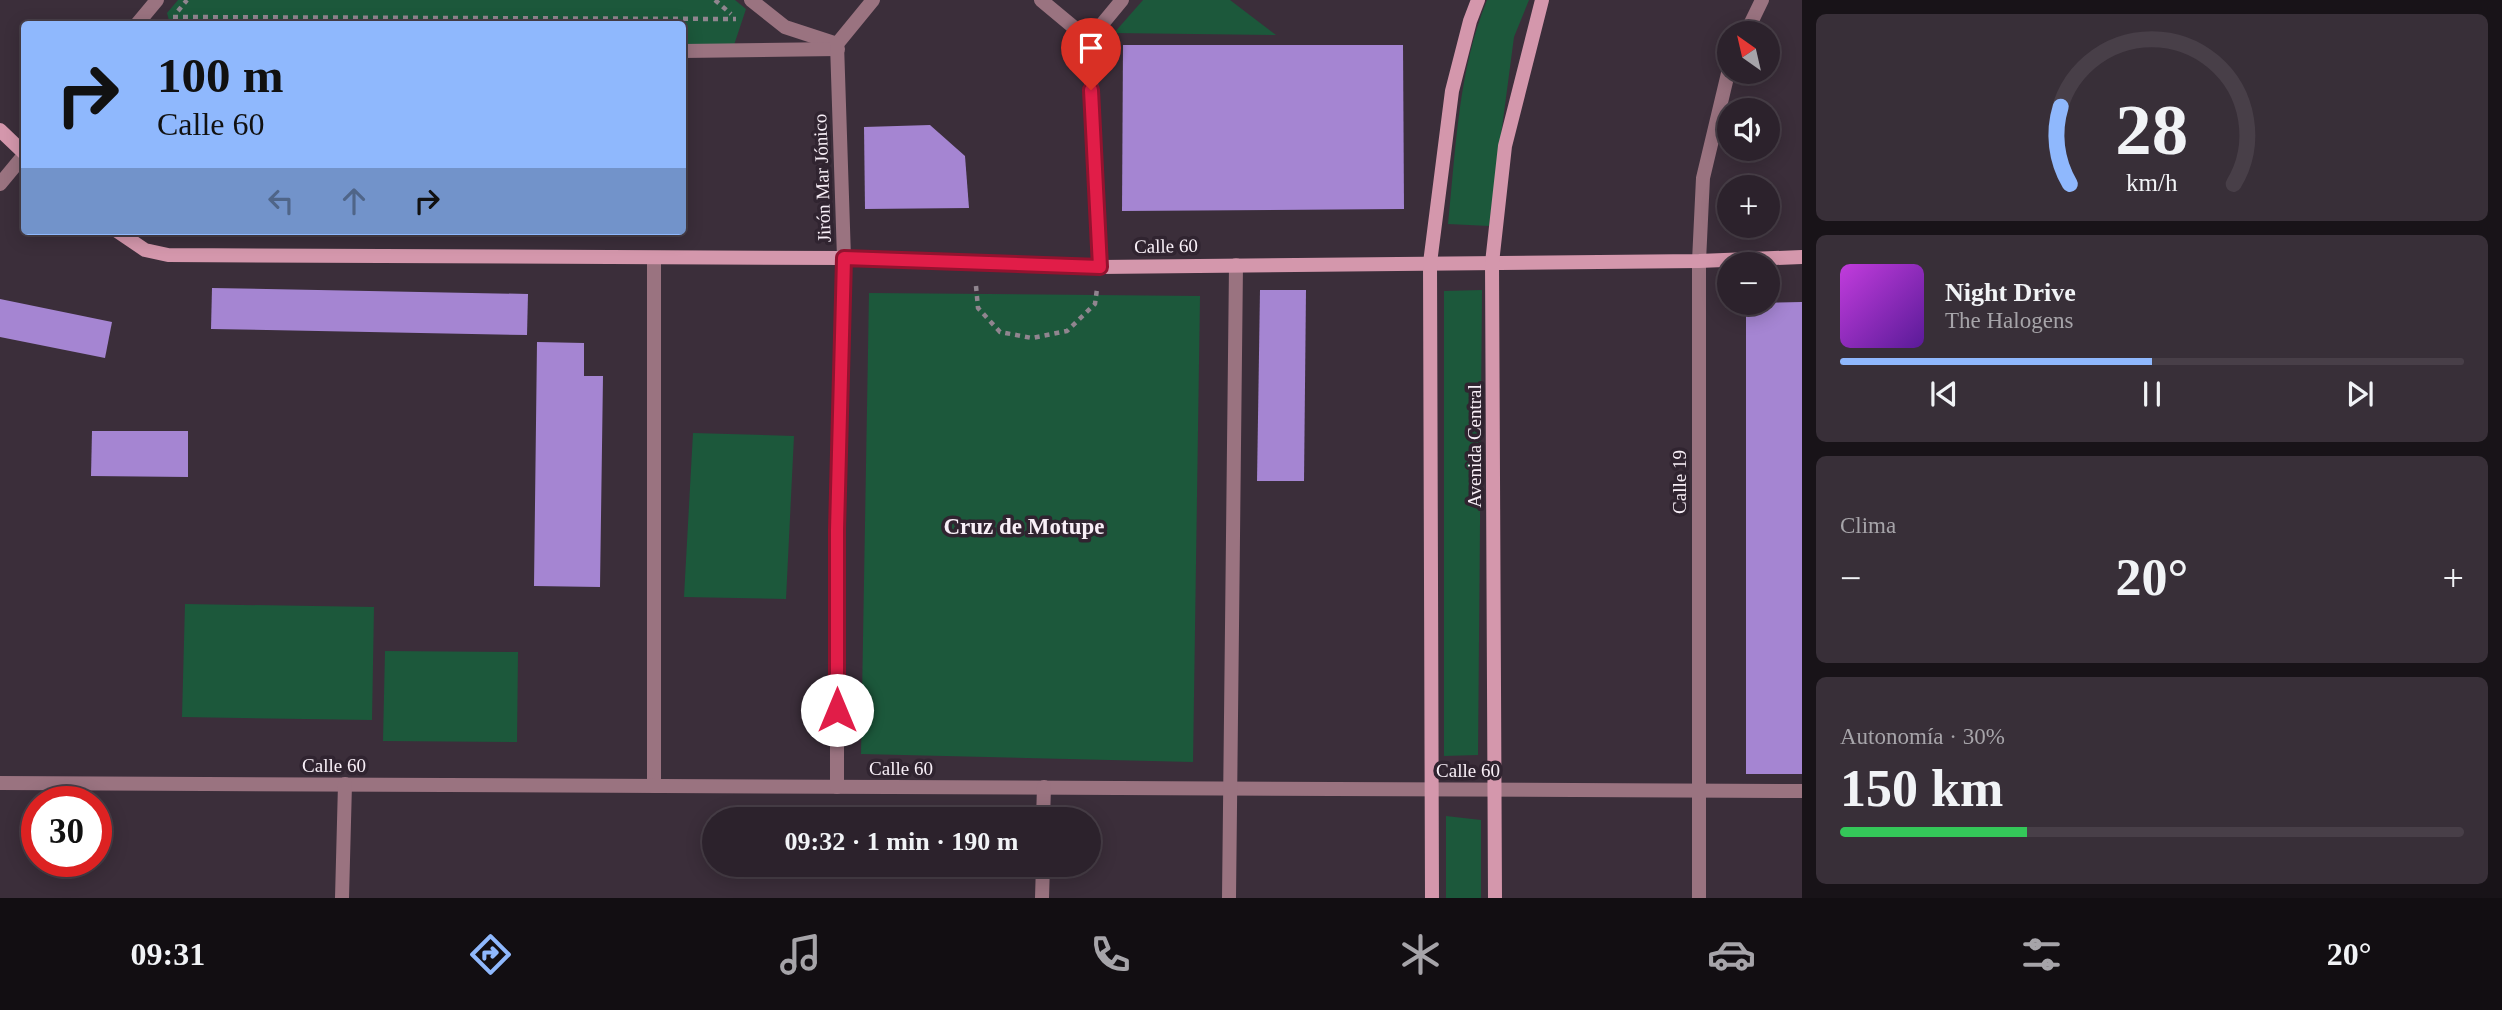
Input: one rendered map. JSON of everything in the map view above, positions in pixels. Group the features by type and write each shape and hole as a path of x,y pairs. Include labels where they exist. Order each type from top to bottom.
{"main road":[{"path":"1432,898 1430,262 1452,91 1478,0"},
{"name":"Avenida Central","path":"1495,898 1492,263 1505,146 1542,0"},
{"path":"0,130 21,151"},
{"name":"Calle 60","path":"123,235 145,250 168,255 844,258 1100,267 1699,261 1802,257"}],"street":[{"path":"140,21 157,0"},
{"path":"751,0 785,27 837,47"},
{"path":"837,47 873,0"},
{"path":"1041,0 1089,40"},
{"path":"1100,267 1089,40 1122,0"},
{"path":"1752,21 1762,0"},
{"path":"686,51 837,47"},
{"name":"Jirón Mar Jónico","path":"837,47 844,258 837,530 837,787"},
{"name":"Calle 19","path":"1699,898 1699,261 1703,178 1725,84"},
{"path":"0,184 21,158"},
{"path":"654,258 654,786"},
{"path":"1229,898 1236,265"},
{"name":"Calle 60","path":"0,783 1802,791"},
{"path":"342,898 345,784"},
{"path":"1044,788 1044,807"},
{"path":"1042,898 1043,877"}],"path":[{"path":"173,17 737,19 715,0"},
{"path":"974,264 978,308 1000,332 1032,338 1067,331 1095,304 1100,267"}],"green space":[{"path":"178,0 735,0 746,9 732,51 686,51 686,21 169,21 167,13"},
{"path":"1143,0 1230,0 1276,35 1114,33"},
{"path":"1487,0 1529,0 1514,37 1489,226 1448,224 1464,82 1477,27"},
{"path":"1482,290 1478,755 1444,756 1444,291"},
{"path":"869,293 1200,296 1193,762 861,754"},
{"path":"693,433 794,436 786,599 684,597"},
{"path":"185,604 374,607 372,720 182,717"},
{"path":"385,651 518,652 517,742 383,741"},
{"path":"1446,816 1481,820 1481,898 1446,898"}],"building":[{"path":"1123,45 1403,45 1404,209 1122,211"},
{"path":"930,125 965,156 969,208 865,209 864,127"},
{"path":"212,288 528,294 527,335 211,329"},
{"path":"1260,290 1306,290 1304,481 1257,481"},
{"path":"0,299 112,322 105,358 0,337"},
{"path":"1780,302 1802,302 1802,774 1746,774 1746,315 1780,315"},
{"path":"537,342 584,343 584,376 603,376 600,587 534,586"},
{"path":"92,431 188,431 188,477 91,476"}],"district":[{"name":"Cruz de Motupe","path":"1024,526"}],"route":[{"path":"837,710 837,530 844,258 1100,267 1091,90"}]}
